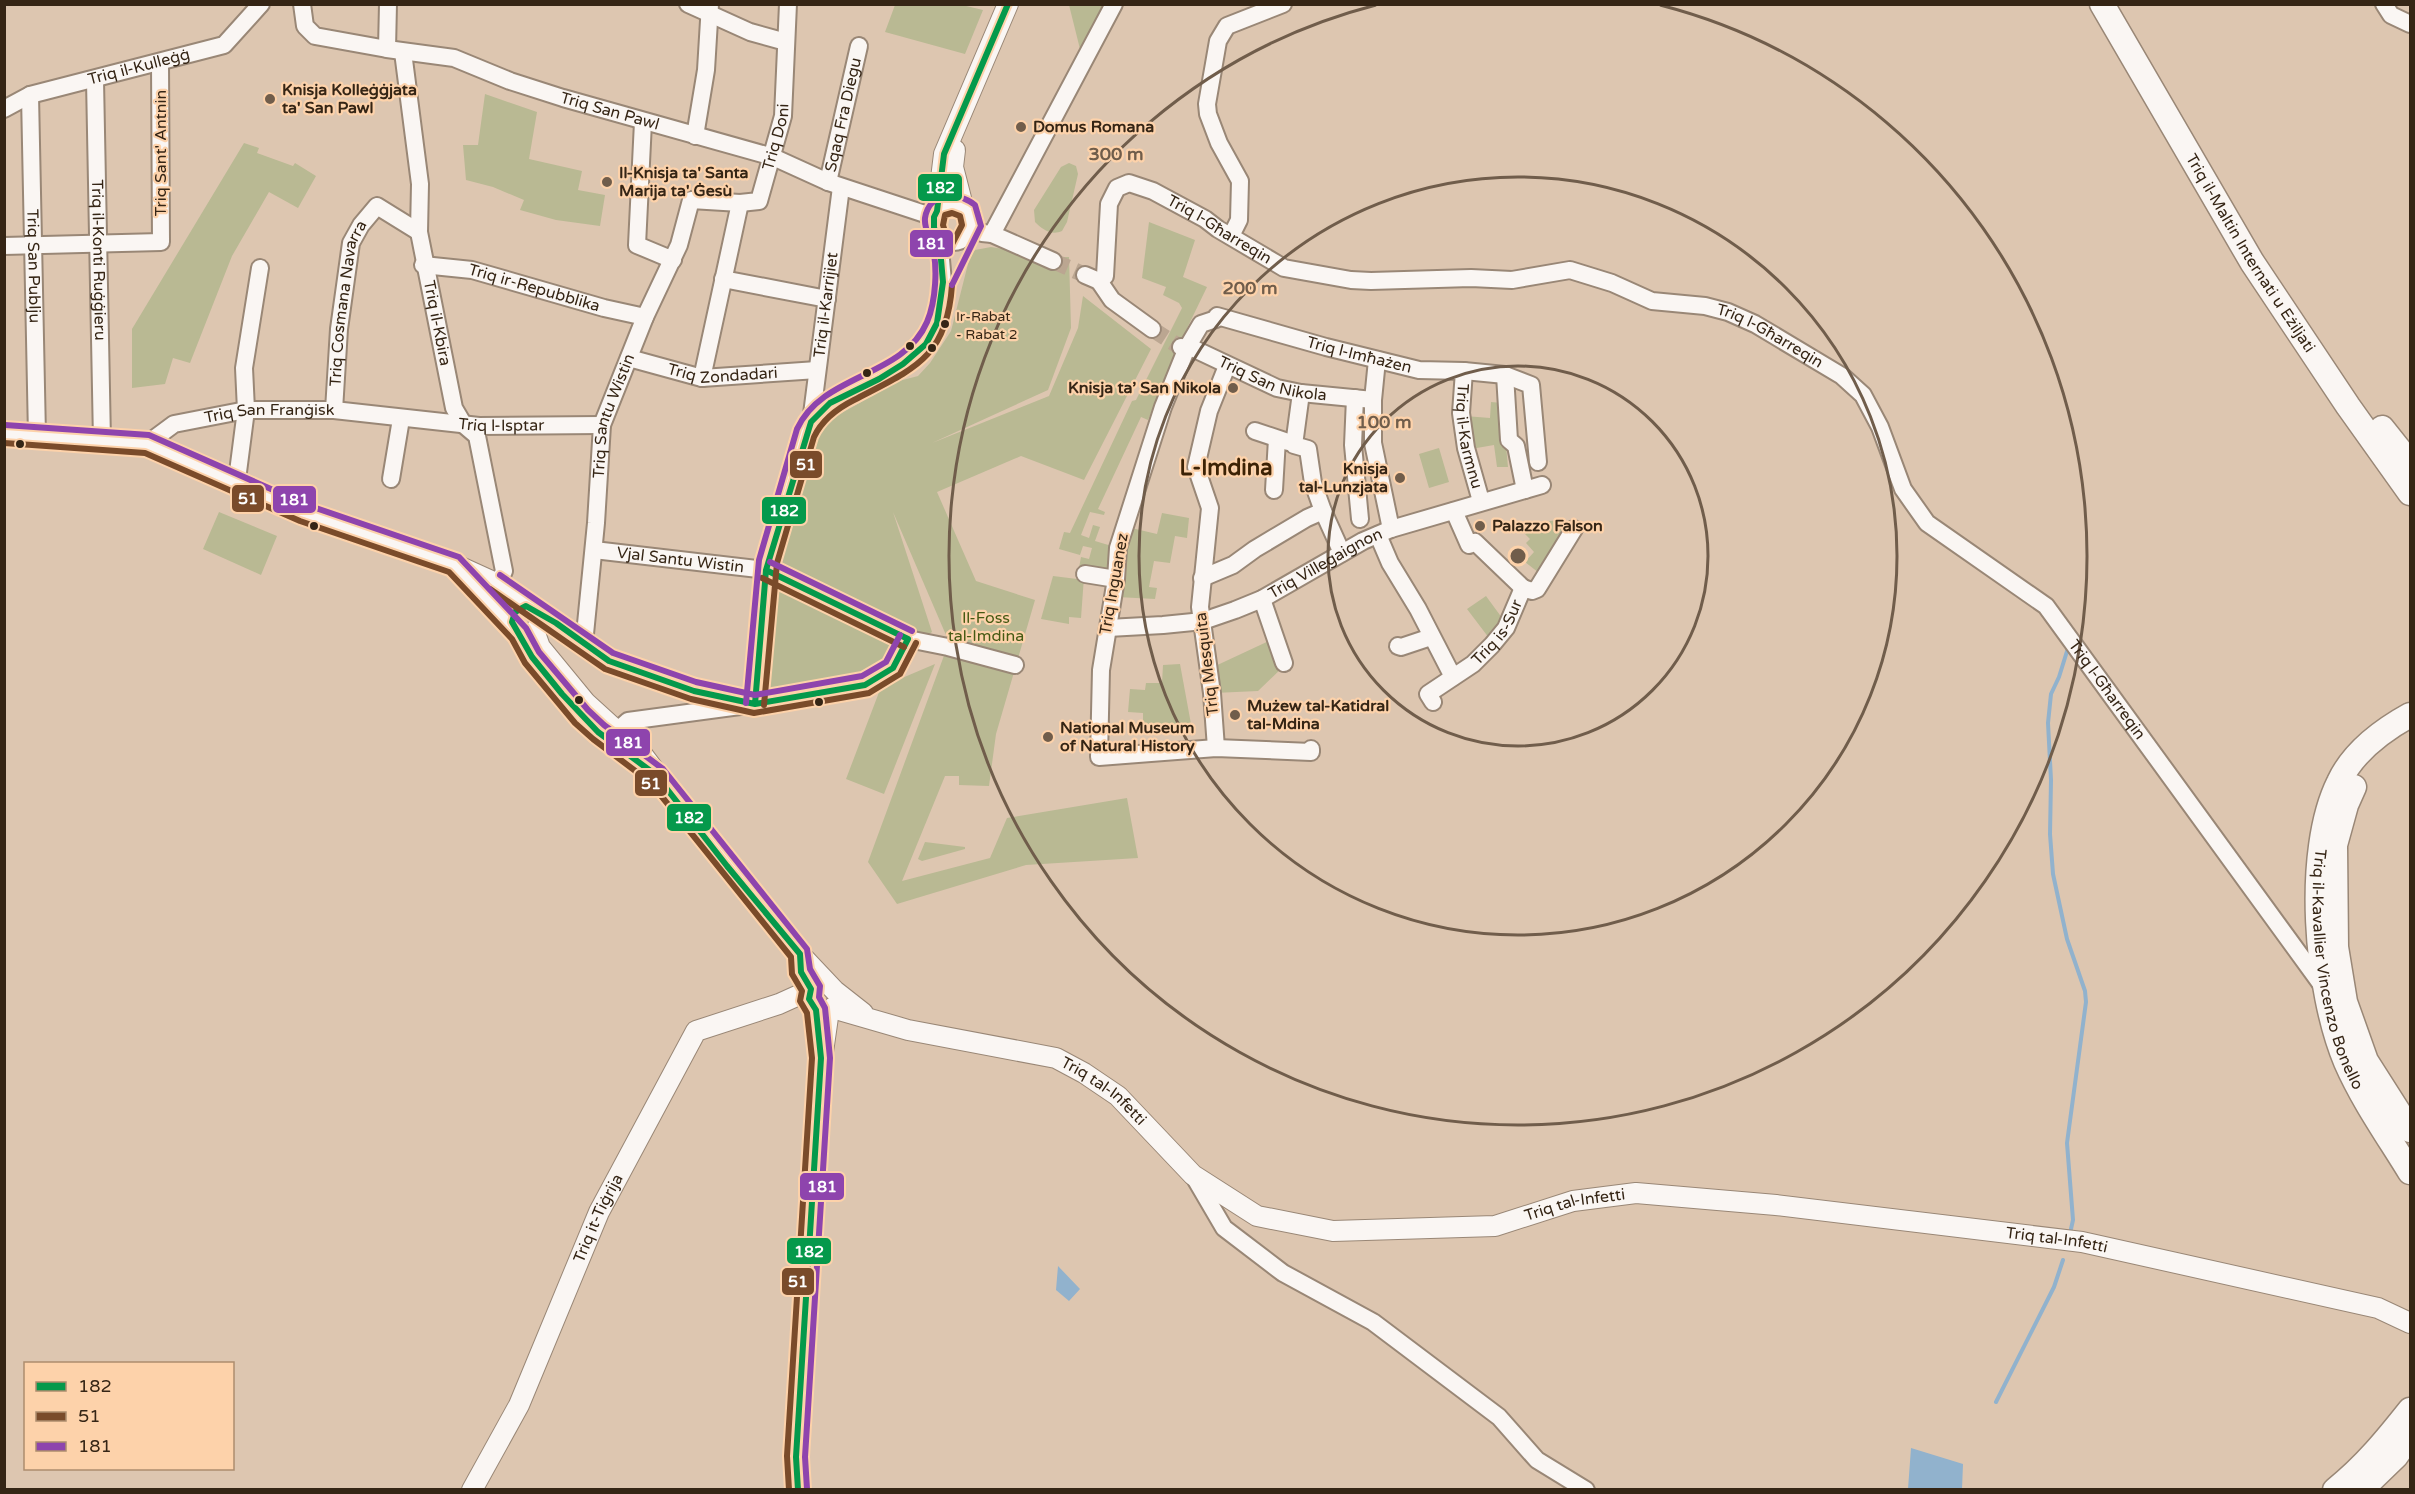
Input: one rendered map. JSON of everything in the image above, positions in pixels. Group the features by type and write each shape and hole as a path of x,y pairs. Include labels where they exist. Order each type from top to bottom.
{"highway":[{"name":"Triq il-Maltin Internati u Eżiljati","path":"2102,4 2252,262 2348,406 2410,493"},
{"name":"Triq il-Maltin Internati u Eżiljati","path":"2115,4 2260,251 2359,400 2410,463"},
{"name":"Triq il-Kavallier Vincenzo Bonello","path":"2410,715 2379,735 2353,759 2332,796 2320,841 2319,927 2326,992 2336,1034 2346,1062 2365,1100 2410,1172"},
{"name":"Triq il-Kavallier Vincenzo Bonello","path":"2410,731 2376,757 2360,774 2346,805 2336,846 2336,947 2345,1002 2366,1060 2410,1130"},
{"path":"2335,1490 2356,1473 2382,1446 2410,1410"},
{"path":"2361,1490 2396,1456 2410,1436"}],"main road":[{"path":"936,214 944,154 958,127 1008,4"},
{"path":"958,127 953,167 967,224"},
{"path":"4,434 147,444 304,513 454,564 498,584 531,608"},
{"path":"454,564 540,647 586,703 642,754 727,866 800,954 801,972 822,998 821,1058 796,1445 798,1490"},
{"path":"498,584 532,657 581,716 656,775"},
{"path":"517,626 512,622 515,612 531,608"},
{"name":"Triq it-Tiġrija","path":"471,1490 519,1405 599,1212 696,1031 779,1004 822,998"},
{"name":"Triq tal-Infetti","path":"822,998 869,1018 909,1030 1056,1058 1084,1072 1118,1096 1193,1175 1257,1216 1333,1231 1495,1227 1573,1201 1636,1193 1776,1205 2082,1242 2378,1308 2410,1323"},
{"name":"Triq tal-Infetti","path":"2378,1308 2410,1306"}],"street":[{"name":"Triq il-Kulleġġ","path":"4,110 30,95 227,44 261,4"},
{"name":"Triq San Pawl","path":"302,4 305,26 315,36 395,51 454,58 521,84 643,122 773,157 834,184 901,207 936,214"},
{"name":"Triq il-Kbira","path":"388,4 420,184 418,232 423,264 454,408 464,425 477,436 504,571 498,584"},
{"path":"688,4 710,10 750,33 786,42"},
{"name":"Triq Doni","path":"691,200 740,203 759,201 783,116 788,4"},
{"path":"992,234 1114,4"},
{"path":"1231,236 1239,220 1240,181 1220,143 1208,114 1207,104 1218,41 1227,26 1283,4"},
{"path":"2384,4 2391,15 2410,24"},
{"path":"694,136 706,70 710,10"},
{"name":"Sqaq Fra Diegu","path":"834,184 859,46"},
{"name":"Triq Sant' Antnin","path":"98,244 161,242 160,63"},
{"name":"Triq il-Konti Ruġġieru","path":"95,80 102,441"},
{"name":"Triq San Publju","path":"30,95 37,436"},
{"path":"643,122 637,245 673,260"},
{"name":"Triq il-Karrijiet","path":"755,704 766,570 811,422 827,299 834,184"},
{"name":"Triq l-Għarreqin","path":"1152,329 1112,300 1092,278 1105,276 1109,204 1112,195 1122,184 1138,185 1153,190 1284,268 1351,280 1471,278 1497,280 1560,271 1580,273 1652,301 1713,308 1738,316 1842,376 1863,395 1880,427 1903,489 1927,523 2046,606 2326,992"},
{"name":"Triq Santu Wistin","path":"584,644 594,550 602,425 645,317 680,245 691,200"},
{"path":"702,378 740,203"},
{"path":"811,422 830,403 879,379 903,364 926,344 937,323 943,282 939,237 934,228 936,214 952,203 967,224 1053,261"},
{"name":"Triq Cosmana Navarra","path":"334,410 339,329 351,243 361,225 378,206 418,232"},
{"path":"939,237 950,242 967,224"},
{"path":"943,282 967,224"},
{"path":"4,246 98,244"},
{"name":"Triq ir-Repubblika","path":"423,264 472,270 604,308 645,317"},
{"path":"238,472 246,410 244,368 260,268"},
{"path":"723,279 827,299"},
{"name":"Triq Inguanez","path":"1216,748 1099,757 1100,683 1116,579 1118,548 1184,348 1201,324 1216,319 1217,316"},
{"name":"Triq l-Imħażen","path":"1217,316 1419,370 1505,375 1531,385 1538,462"},
{"name":"Triq San Nikola","path":"1184,348 1277,388 1301,393 1373,400"},
{"name":"Triq Zondadari","path":"629,358 702,378 817,370"},
{"path":"1370,532 1373,400 1377,360"},
{"name":"Triq Mesquita","path":"1216,748 1200,607 1210,508 1196,467 1209,411 1227,366"},
{"name":"Triq il-Karmnu","path":"1464,371 1461,413 1466,448 1481,501"},
{"path":"1505,375 1509,441 1516,446 1525,490"},
{"path":"1294,445 1301,393"},
{"path":"1355,398 1353,444 1370,532 1418,609 1453,677"},
{"name":"Triq San Franġisk","path":"147,444 174,424 246,410 334,410 401,419"},
{"path":"392,479 401,419"},
{"name":"Triq l-Isptar","path":"401,419 464,425 602,425"},
{"path":"1255,431 1308,449 1313,483 1342,553"},
{"path":"1274,490 1277,439"},
{"name":"Triq Villegaignon","path":"1108,628 1162,626 1203,621 1262,599 1342,553 1370,532 1454,511 1481,501 1542,485"},
{"path":"1202,578 1233,565 1255,549 1323,511"},
{"path":"1454,511 1470,545 1475,542 1523,588"},
{"name":"Triq is-Sur","path":"1433,702 1428,694 1473,664 1506,628 1523,588 1532,591 1537,589 1574,530"},
{"name":"Vjal Santu Wistin","path":"594,550 766,570 908,639 1016,665"},
{"path":"1085,574 1116,579"},
{"path":"1262,599 1284,663"},
{"path":"531,608 609,661 663,682 755,704"},
{"path":"1398,646 1431,637"},
{"path":"618,730 628,722 755,704 865,685 893,668 908,639"},
{"path":"1216,748 1311,752 1311,749"},
{"path":"2284,934 2298,939 2309,939 2316,935 2319,927"},
{"path":"1193,1175 1224,1228 1283,1273 1373,1322 1499,1418 1537,1460 1586,1490"}],"green space":[{"path":"895,5 962,5 983,10 965,54 885,32"},
{"path":"1069,5 1107,5 1082,57"},
{"path":"485,94 537,112 529,159 582,171 578,190 605,195 600,226 556,220 520,210 524,200 493,187 466,180 463,145 478,145"},
{"path":"244,143 259,148 257,153 293,166 295,163 316,176 298,208 269,192 232,256 190,363 173,358 165,384 132,388 132,329"},
{"path":"1069,163 1076,166 1078,174 1067,222 1062,231 1050,232 1035,222 1034,210 1061,167"},
{"path":"1149,222 1195,240 1183,277 1207,287 1177,349 1148,420 1141,417 1098,509 1105,512 1104,515 1090,512 1081,535 1089,538 1093,525 1100,527 1095,541 1115,547 1113,574 1084,577 1081,618 1069,617 1069,624 1041,619 1053,576 1077,579 1081,557 1089,559 1092,548 1083,546 1080,555 1059,549 1064,532 1070,533 1132,401 1136,400 1182,308 1179,303 1163,295 1166,287 1142,278"},
{"name":"Il-Foss tal-Imdina","path":"991,247 1069,257 1071,328 1048,390 932,443 1049,396 1078,328 1083,296 1151,349 1084,480 1021,456 937,492 976,581 1035,600 996,734 989,786 959,785 959,776 945,776 902,881 990,858 1007,818 1127,798 1138,858 1026,865 897,904 868,862 949,642 893,512 932,632 864,679 759,700 775,567 814,440 829,420 899,381 918,376 930,363 951,331 970,256 975,250"},
{"path":"1491,402 1502,403 1508,467 1497,467 1494,445 1471,449 1465,416 1490,418"},
{"path":"1439,448 1449,482 1429,488 1419,454"},
{"path":"219,512 277,536 261,575 203,549"},
{"path":"1162,513 1189,518 1187,538 1175,536 1170,563 1154,561 1149,587 1157,588 1155,599 1117,597 1127,527 1157,534"},
{"path":"1558,520 1569,532 1543,576 1525,562 1534,552 1526,543 1530,539 1525,534 1550,521"},
{"path":"1486,596 1505,622 1489,638 1467,609"},
{"path":"1273,639 1283,667 1258,691 1214,693 1211,668"},
{"path":"935,664 884,794 846,779 881,687"},
{"path":"1180,664 1191,724 1143,724 1143,713 1128,712 1130,689 1145,690 1146,683 1162,683 1163,665"},
{"path":"925,842 965,847 965,849 922,861 918,859"}],"water":[{"path":"1058,1266 1080,1289 1069,1301 1056,1290"},
{"path":"1911,1448 1963,1464 1962,1489 1908,1489"}],"waterway":[{"path":"2068,648 2051,694 2048,723 2053,874 2067,939 2085,991 2086,1002 2067,1143 2073,1220 2071,1229"},
{"path":"1996,1402 2054,1287 2063,1260"}],"tunnel":[{"path":"1053,261 1085,275"},
{"path":"1152,329 1180,347"}],"transit line":[{"name":"182","path":"755,704 766,570 811,422 830,403 879,379 903,364 926,344 937,323 943,282 939,237 934,228 934,217 937,211 944,154 1008,4"},
{"name":"181","path":"746,703 759,560 797,429 809,411 825,397 843,385 882,366 916,340 930,314 935,283 934,253 925,218 932,203 945,196 960,197 975,205 981,226 952,285"},
{"name":"51","path":"952,213 960,216 962,225 950,248 943,225 945,215 952,213"},
{"name":"51","path":"764,705 777,563 814,437 821,425 836,411 910,370 923,359 943,330 949,310 952,285"},
{"name":"181","path":"5,425 149,435 307,505 459,557 526,628 539,652 588,710 604,725 663,769 807,949 810,969 820,986 819,997 825,1008 830,1058 805,1457 807,1489"},
{"name":"51","path":"4,443 145,453 300,521 449,572 512,639 525,663 575,723 650,782 791,957 792,974 802,991 800,1001 807,1013 812,1058 787,1456 789,1490"},
{"name":"181","path":"770,562 912,631"},
{"name":"182","path":"766,570 908,639"},
{"name":"181","path":"500,575 613,653 696,682 755,695 862,676 886,662 900,635"},
{"name":"51","path":"762,578 904,647"},
{"name":"51","path":"490,589 605,669 691,699 754,713 869,693 900,674 916,643"},
{"name":"182","path":"798,1490 796,1457 821,1058 816,1010 809,999 811,989 801,972 800,954 656,775 598,732 562,694 532,657 512,622 515,612 526,606 556,623 609,661 694,691 755,704 865,685 893,668 908,639"}],"place":[{"name":"Knisja Kolleġġjata ta' San Pawl","path":"270,99"},
{"name":"Domus Romana","path":"1021,127"},
{"name":"Il-Knisja ta' Santa Marija ta' Ġesù","path":"607,182"},
{"name":"Ir-Rabat - Rabat 2","path":"945,324"},
{"name":"Knisja ta’ San Nikola","path":"1233,388"},
{"name":"Knisja tal-Lunzjata","path":"1400,478"},
{"name":"Palazzo Falson","path":"1480,526"},
{"name":"Mużew tal-Katidral tal-Mdina","path":"1235,715"},
{"name":"National Museum of Natural History","path":"1048,737"}],"district":[{"name":"L-Imdina","path":"1226,468"}]}
